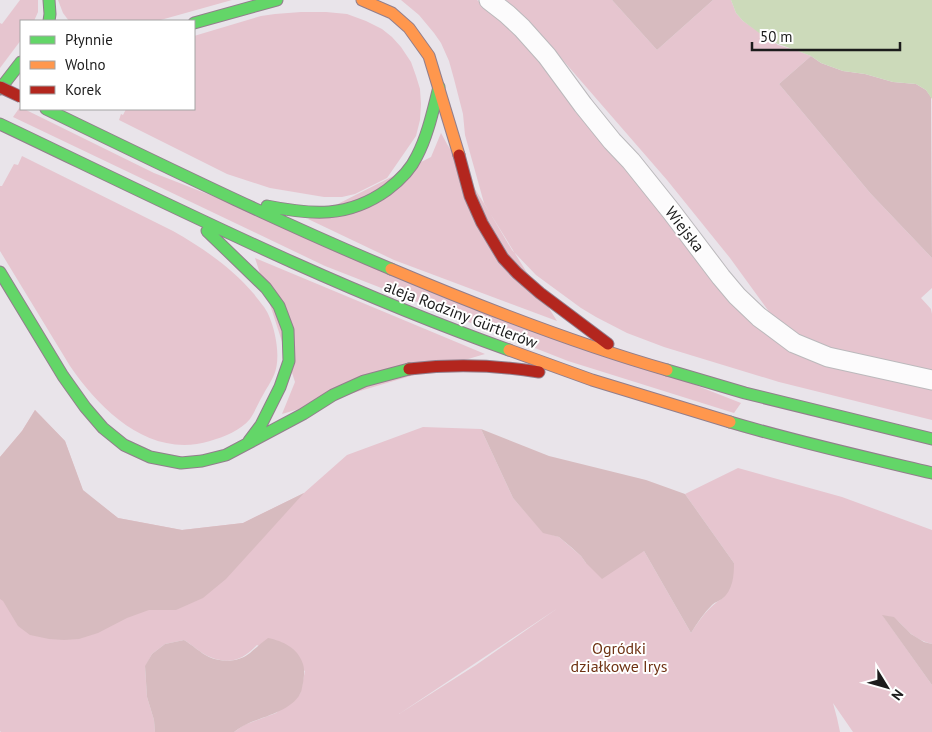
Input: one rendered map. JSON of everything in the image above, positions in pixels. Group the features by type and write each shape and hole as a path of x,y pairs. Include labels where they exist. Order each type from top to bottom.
{"main road":[{"path":"49,0 49,20"},
{"path":"195,23 277,0"},
{"path":"362,0 371,2 392,13 408,28 429,56 470,196 482,223 503,258 517,274 540,293 629,359"},
{"path":"20,63 0,88 20,97"},
{"path":"235,200 280,208 333,212 350,208 371,199 396,184 416,159 430,123 439,86"},
{"name":"aleja Rodziny Gürtlerów","path":"48,110 235,200 338,247 433,287 522,321 629,359 745,393 932,439"},
{"name":"aleja Rodziny Gürtlerów","path":"2,126 286,260 494,345 592,380 756,430 932,474"},
{"path":"190,215 266,288 279,306 288,330 289,361 280,387 261,425 246,444"},
{"path":"0,272 63,376 103,428 124,445 150,457 181,463 202,461 226,455 333,396 364,382 410,369 459,366 514,368 592,380"}],"street":[{"name":"Wiejska","path":"489,0 522,28 547,56 612,141 631,161 671,211 721,277 755,313 794,343 828,357 932,380"}],"green space":[{"path":"20,0 38,0 38,12 34,20 20,20 20,41 0,68 0,23 2,24"},
{"path":"58,0 232,0 161,20 68,20"},
{"path":"401,0 477,0 508,24 565,90 565,96 570,104 609,152 618,155 759,327 770,313 730,258 667,180 528,20 506,0 612,0 657,50 713,0 731,0 736,13 743,21 778,45 811,56 779,84 871,194 932,258 932,288 921,298 931,309 932,314 932,420 779,382 664,347 627,333 596,317 536,275 512,250 484,203 465,135 463,114 454,79 441,43 419,15"},
{"path":"326,12 347,14 382,29 401,47 411,62 420,89 420,120 416,136 387,178 355,194 342,197 324,197 270,188 227,174 119,120 121,114 123,115 126,110 195,110 195,36 261,16"},
{"path":"20,107 20,110 26,110 154,173 741,403 734,413 568,361 325,266 13,117"},
{"path":"441,133 557,321 394,260 308,219 431,157"},
{"path":"22,156 173,231 227,267 254,294 272,322 276,337 277,361 273,378 252,416 242,427 210,441 188,445 167,443 148,437 129,427 112,414 82,383 0,251 0,186 2,186 14,164 18,165"},
{"path":"255,258 485,354 282,414 295,382"},
{"name":"Ogródki działkowe Irys","path":"35,410 65,441 83,491 118,518 182,530 243,523 304,493 347,455 423,427 481,429 513,498 543,532 559,537 581,556 586,563 644,551 691,633 709,609 723,598 734,563 685,494 738,468 842,497 932,530 932,644 915,637 892,617 883,616 932,685 932,732 853,732 833,703 840,732 234,732 244,725 276,713 300,694 305,671 257,645 247,654 236,660 224,661 207,656 184,640 165,644 152,654 145,667 147,697 154,720 155,732 1,732 0,457 22,431","holes":["558,608 476,665 399,714"]}],"shaded area":[{"path":"612,0 713,0 657,50"},
{"path":"731,0 932,0 932,99 926,90 916,84 893,82 865,74 843,71 821,63 811,56 770,41 743,21 736,13"},
{"path":"811,56 821,63 843,71 865,74 893,82 916,84 926,90 931,97 932,258 871,194 779,84"},
{"path":"35,410 65,441 83,490 118,518 182,530 243,523 304,493 226,579 203,598 176,610 149,610 127,618 98,633 79,639 49,639 30,635 18,626 0,599 0,457 22,431"},
{"path":"481,429 549,456 646,480 685,494 734,563 733,578 729,591 722,599 709,608 691,633 644,551 602,579 581,556 559,537 543,533 513,498"},
{"path":"882,615 894,617 911,634 924,642 932,644 932,685"},
{"path":"268,638 289,646 298,654 303,664 304,674 301,691 296,700 290,705 276,713 245,725 234,732 155,732 154,720 147,697 145,666 152,654 165,644 184,640 209,657 231,661 246,656"}],"traffic: fast":[{"path":"49,0 49,20"},
{"path":"195,23 277,0"},
{"path":"0,89 20,63"},
{"path":"267,206 299,211 329,212 358,206 387,190 404,174 417,156 427,131 439,87"},
{"path":"48,110 260,211 391,269"},
{"path":"0,124 315,272 379,300 509,350"},
{"path":"207,231 266,288 279,306 288,330 289,361 280,387 261,425 249,441"},
{"path":"0,272 63,376 85,407 103,428 124,445 150,457 181,463 202,461 226,455 303,414 333,395 364,381 409,369"},
{"path":"667,370 745,393 932,439"},
{"path":"730,422 805,443 932,473"}],"traffic: slow":[{"path":"362,0 392,13 409,28 429,56 459,155"},
{"path":"391,269 527,324 667,370"},
{"path":"509,350 592,380 730,422"}],"traffic: jam":[{"path":"0,87 20,97"},
{"path":"459,155 470,196 482,223 503,258 540,293 608,344"},
{"path":"409,369 441,366 474,366 539,372"}]}
